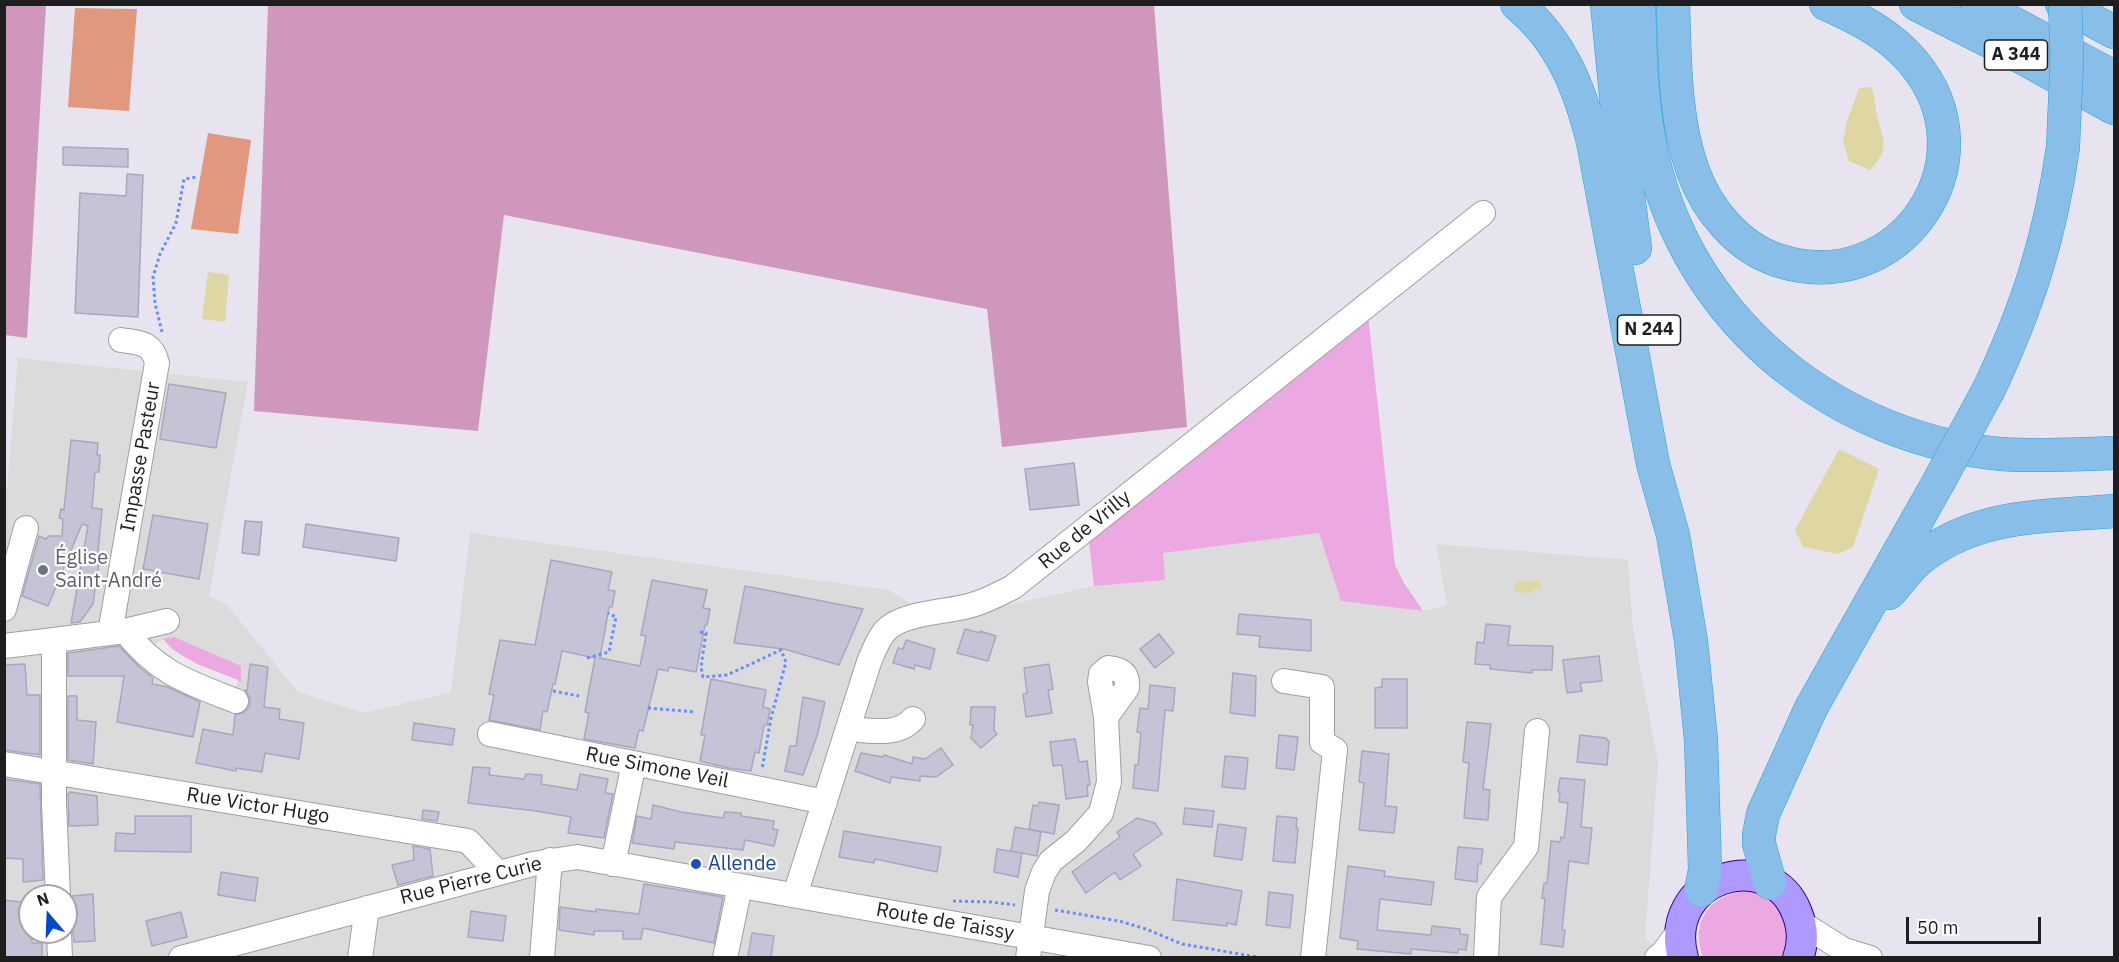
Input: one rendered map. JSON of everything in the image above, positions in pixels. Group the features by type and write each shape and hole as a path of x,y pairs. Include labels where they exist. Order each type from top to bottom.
{"highway":[{"path":"1517,4 1538,24 1560,53 1582,98 1593,142 1653,464 1673,535"},
{"path":"1607,4 1619,126"},
{"name":"N 244","path":"1618,4 1619,126 1630,216 1669,464 1673,535 1691,642 1701,740 1705,870 1701,890"},
{"path":"1639,4 1640,66 1647,129 1670,213 1697,267 1715,295 1762,347 1791,373 1848,409 1918,438 2003,454 2115,453"},
{"path":"1673,4 1681,131 1697,181 1719,217 1742,241 1769,258 1811,268 1840,266 1866,259 1902,237 1922,214 1935,190 1943,161 1942,122 1935,97 1922,74 1900,48 1883,35 1826,4"},
{"name":"A 344","path":"1916,4 2115,108"},
{"name":"A 344","path":"1977,4 2115,77"},
{"path":"2063,4 2115,32"},
{"path":"1770,883 1760,844 1759,828 1763,814 1811,708 1989,389 2022,315 2038,268 2050,225 2063,147 2067,56 2063,4"},
{"path":"1850,638 1915,564 1953,537 1986,524 2005,520 2115,511"}],"main road":[{"path":"1682,944 1687,908 1701,890 1713,882 1742,875 1757,877 1770,883 1784,893 1795,907 1803,937 1798,957"}],"street":[{"name":"Rue de Vrilly","path":"795,895 869,662 886,629 896,622 911,617 974,604 1013,587 1483,213"},
{"path":"121,340 147,345 150,348"},
{"name":"Impasse Pasteur","path":"118,632 158,363 155,353 150,348"},
{"path":"4,609 26,528"},
{"path":"4,646 118,632 167,621"},
{"path":"118,632 182,680 236,701"},
{"path":"54,640 54,772 58,884"},
{"path":"1284,681 1322,687 1322,742 1335,750 1313,957"},
{"path":"1029,947 1037,891 1044,872 1051,861 1076,841 1101,813 1109,782 1106,717"},
{"path":"848,729 893,731 908,726 914,719"},
{"path":"1486,957 1489,897 1527,847 1537,731"},
{"name":"Rue Simone Veil","path":"490,734 825,801"},
{"path":"634,763 613,864 740,886 725,957"},
{"name":"Rue Victor Hugo","path":"4,764 468,842 498,873"},
{"name":"Rue Pierre Curie","path":"181,957 550,860 576,857 613,864"},
{"path":"542,957 550,860"},
{"name":"Route de Taissy","path":"740,886 795,895 1029,947 1149,957"},
{"path":"360,957 367,908"},
{"path":"1801,923 1844,950 1870,957"},
{"path":"1657,957 1682,944"}],"path":[{"path":"150,348 163,336 155,303 153,277 160,254 176,223 184,179 197,177"},
{"path":"587,658 609,652 616,617 608,613"},
{"path":"700,632 706,633 701,667 703,677 727,675 781,650 786,662 769,718 758,788"},
{"path":"553,691 579,696"},
{"path":"648,708 695,712"}],"shaded area":[{"path":"5,4 46,5 27,338 5,335"},
{"path":"268,5 1154,5 1187,427 1002,447 987,309 504,215 478,431 254,411"},
{"path":"75,8 137,9 129,111 68,107"},
{"path":"1871,87 1884,142 1877,162 1870,170 1849,161 1843,142 1847,121 1859,88"},
{"path":"208,133 251,140 238,234 191,229"},
{"path":"208,272 229,275 225,322 202,319"},
{"path":"1368,315 1395,565 1423,611 1341,601 1319,533 1163,553 1165,580 1094,586 1089,541"},
{"path":"18,358 248,382 209,596 226,604 298,692 364,713 451,692 470,533 889,590 936,621 1094,586 1164,580 1162,553 1319,533 1341,601 1422,611 1447,605 1436,544 1628,560 1633,629 1658,763 1645,938 1668,957 5,957 4,489 7,488"},
{"path":"1839,449 1879,469 1853,547 1838,554 1803,547 1795,530"},
{"path":"1515,581 1541,581 1541,589 1532,589 1529,593 1515,592"},
{"path":"174,637 241,666 241,682 209,670 179,654 163,639"},
{"path":"163,639 171,649 197,664 238,680 231,702 142,655"},
{"path":"1750,891 1766,896 1779,906 1791,934 1785,957 1703,958 1699,944 1699,931 1707,911 1725,897"}],"building":[{"path":"63,147 128,149 128,167 63,165"},
{"path":"127,174 143,175 138,317 75,313 80,193 126,196"},
{"path":"169,384 226,393 216,448 160,439"},
{"path":"71,440 98,443 99,472 95,472 92,508 102,509 97,563 99,563 93,604 80,622 71,623 88,526 82,524 48,606 22,596 39,536 46,539 49,536 62,536 63,519 59,518 61,509 64,510"},
{"path":"1074,463 1079,505 1030,510 1025,469"},
{"path":"153,515 208,524 199,579 143,569"},
{"path":"245,521 262,522 259,555 242,553"},
{"path":"306,524 399,538 396,561 303,547"},
{"path":"551,560 612,572 608,590 615,591 612,607 609,607 600,658 640,666 646,636 641,635 652,580 707,590 703,608 710,609 696,672 669,667 668,671 658,669 643,731 639,730 635,748 584,739 589,713 585,712 595,658 562,651 547,712 543,711 540,730 489,720 494,695 489,694 500,640 535,645"},
{"path":"745,586 863,609 839,665 784,649 734,643"},
{"path":"1239,614 1311,620 1311,651 1259,647 1260,636 1237,634"},
{"path":"1486,624 1510,626 1508,645 1553,646 1552,670 1532,670 1532,673 1490,669 1490,665 1475,664 1477,642 1484,643"},
{"path":"965,629 996,636 988,661 957,653"},
{"path":"1159,634 1174,653 1155,668 1140,649"},
{"path":"906,640 935,649 930,669 915,665 914,669 893,663 898,648 903,649"},
{"path":"119,646 153,678 152,684 168,687 200,702 193,737 117,722 124,676 68,676 68,653"},
{"path":"1599,656 1602,681 1580,683 1582,691 1567,693 1563,660"},
{"path":"25,664 27,695 40,695 40,755 4,750 4,665"},
{"path":"250,664 268,667 264,707 280,709 279,719 304,723 299,759 265,753 262,772 236,768 236,771 196,763 203,729 233,735 235,715 244,712 249,707 250,698 245,690 247,691"},
{"path":"1049,664 1053,689 1048,690 1052,713 1026,717 1023,694 1027,693 1024,668"},
{"path":"1233,673 1256,676 1255,716 1230,713"},
{"path":"711,679 766,690 763,707 770,709 767,725 764,725 759,753 755,752 751,771 700,761 705,735 701,735"},
{"path":"1382,679 1407,679 1407,728 1375,728 1375,688 1382,687"},
{"path":"1150,685 1175,688 1173,711 1165,710 1158,791 1133,788 1141,733 1137,732 1140,708 1148,709"},
{"path":"68,696 77,696 77,720 96,722 93,764 68,760"},
{"path":"803,697 825,702 817,736 803,775 785,771 790,746 796,746"},
{"path":"971,707 995,707 994,730 997,734 981,748 971,738 973,725 970,725"},
{"path":"1467,722 1491,724 1483,789 1490,790 1488,820 1464,818 1469,763 1463,762"},
{"path":"414,723 455,729 452,745 412,740"},
{"path":"1279,735 1298,737 1294,770 1276,768"},
{"path":"1580,735 1606,738 1609,742 1607,765 1577,762"},
{"path":"1075,739 1079,762 1087,761 1090,785 1087,786 1088,796 1066,799 1062,765 1053,766 1050,742"},
{"path":"941,748 953,765 936,777 920,776 920,781 891,777 890,783 855,771 861,753 883,757 884,755 912,764 913,757 925,759"},
{"path":"1362,751 1389,754 1385,806 1397,807 1394,833 1359,830 1364,783 1359,782"},
{"path":"1225,756 1248,758 1245,789 1222,787"},
{"path":"473,767 490,768 489,775 524,779 526,774 542,775 541,784 577,790 580,774 608,779 605,793 613,794 604,838 568,833 571,817 468,803"},
{"path":"1560,778 1585,780 1581,827 1592,828 1588,864 1569,861 1562,930 1565,930 1563,947 1541,944 1545,899 1542,898 1544,883 1547,883 1551,841 1560,842 1561,837 1564,838 1568,803 1559,802"},
{"path":"4,779 40,784 43,880 23,882 23,859 4,858"},
{"path":"70,792 97,796 98,825 69,826 68,794"},
{"path":"1039,802 1059,805 1054,834 1029,829 1033,805 1038,806"},
{"path":"653,805 723,818 725,812 741,813 741,816 774,821 773,829 778,830 774,846 745,840 743,850 675,842 674,849 632,843 637,816 651,819"},
{"path":"1185,808 1214,811 1212,827 1183,824"},
{"path":"423,810 439,812 437,821 422,819"},
{"path":"135,816 191,816 191,852 115,851 116,833 135,834"},
{"path":"1277,816 1297,818 1295,863 1273,861"},
{"path":"1137,818 1155,823 1162,834 1133,854 1141,866 1120,880 1115,872 1086,893 1072,872 1120,837 1117,832"},
{"path":"1218,824 1246,828 1242,860 1214,856"},
{"path":"1015,827 1041,832 1037,856 1022,853 1018,877 994,872 997,849 1021,853 1011,851"},
{"path":"844,831 941,847 937,872 875,859 874,863 839,857"},
{"path":"413,846 430,849 433,876 398,885 392,865 414,860"},
{"path":"1458,847 1483,849 1481,864 1478,864 1477,882 1455,879"},
{"path":"1348,866 1385,871 1384,876 1434,882 1431,905 1380,899 1377,930 1431,935 1432,926 1460,929 1460,934 1468,935 1466,950 1458,949 1458,953 1411,949 1411,954 1357,949 1358,941 1340,938"},
{"path":"221,872 258,878 255,901 218,895"},
{"path":"1177,879 1242,891 1236,925 1173,920"},
{"path":"644,884 723,897 714,943 643,928 641,939 623,939 623,931 594,931 594,935 559,930 560,907 596,912 596,909 639,914"},
{"path":"1269,892 1293,895 1290,928 1266,925"},
{"path":"93,894 95,941 78,942 78,895"},
{"path":"4,900 18,902 18,944 42,944 42,957 4,957"},
{"path":"471,911 506,916 503,941 468,937"},
{"path":"181,912 187,937 152,946 146,921"},
{"path":"752,933 774,936 771,957 748,957"}],"place":[{"name":"Église Saint-André","path":"43,570"},
{"name":"Allende","path":"696,864"}]}
